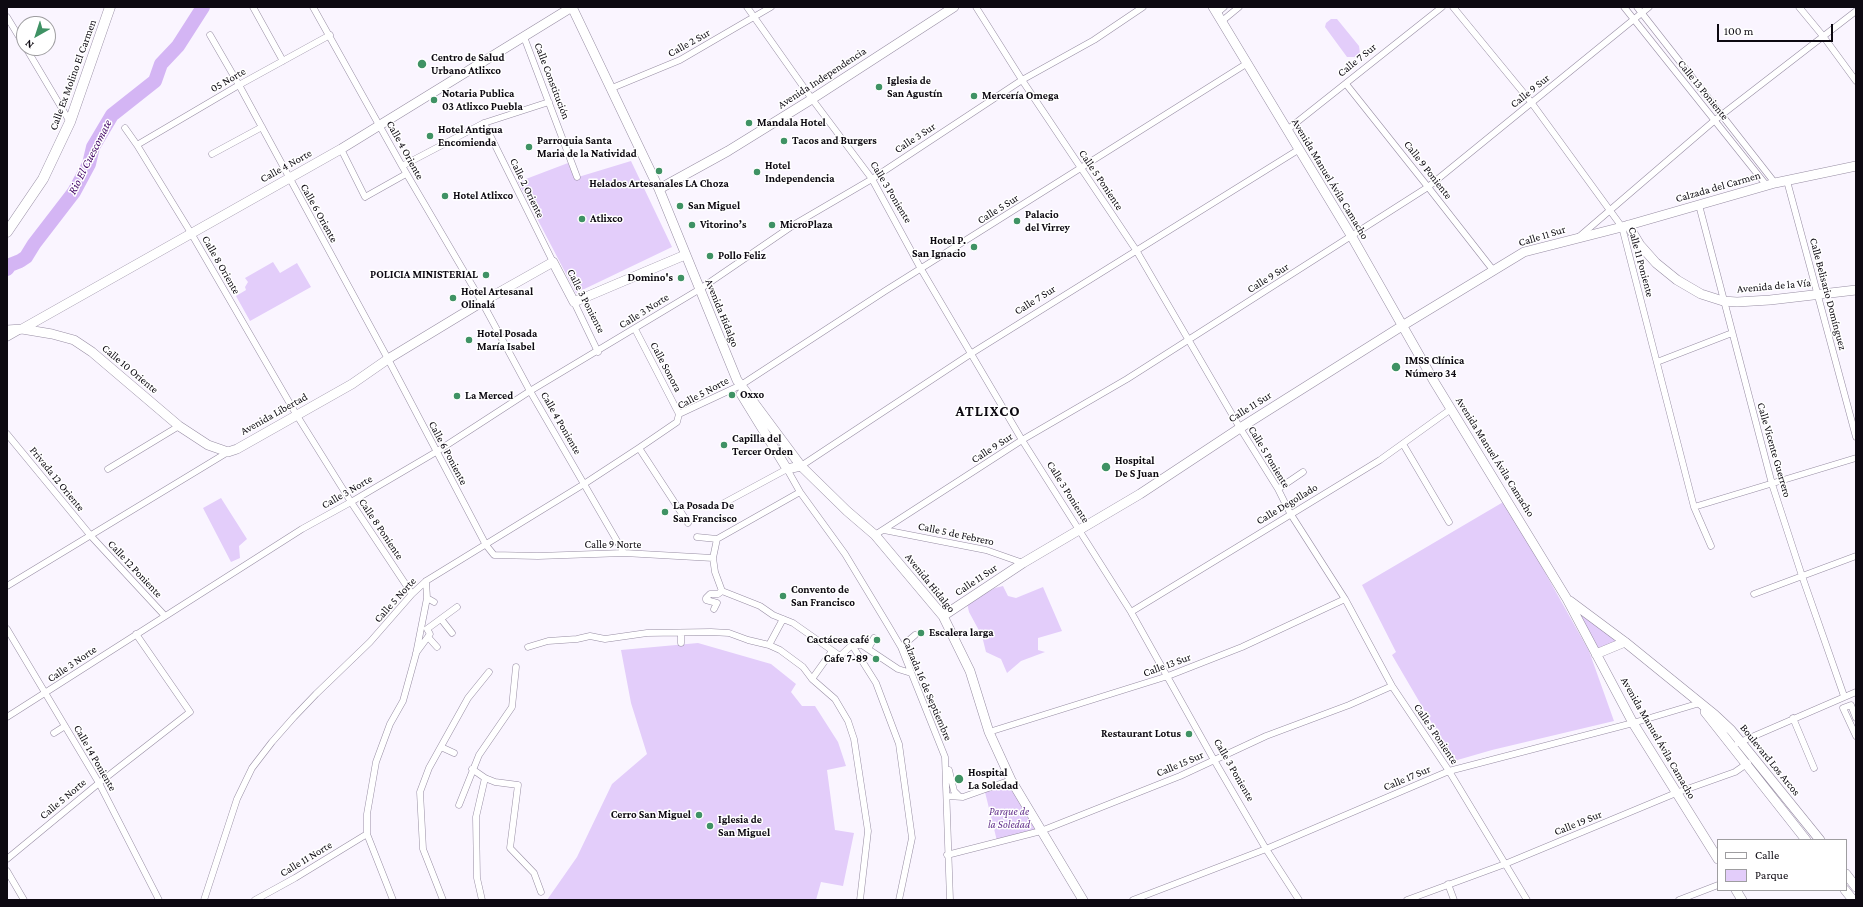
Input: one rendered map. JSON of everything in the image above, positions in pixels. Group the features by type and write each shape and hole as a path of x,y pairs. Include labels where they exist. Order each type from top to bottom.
{"main road":[{"name":"Calle Ex Molino El Carmen","path":"7,232 43,179 70,122 110,7"},
{"name":"Calle 4 Norte","path":"22,330 341,149 572,7"},
{"name":"Avenida Hidalgo","path":"572,7 659,189 738,384 786,469"},
{"name":"Avenida Independencia","path":"659,189 728,151 812,99 954,7"},
{"name":"Avenida Manuel Ávila Camacho","path":"1218,9 1222,21 1246,64 1352,237 1451,409 1567,598 1633,723 1717,858"},
{"name":"Calzada del Carmen","path":"1583,237 1771,184 1856,166"},
{"name":"Avenida de la Vía","path":"1625,226 1656,264 1677,280 1701,294 1723,301 1737,302 1856,290"},
{"name":"Calle 11 Sur","path":"943,616 1023,563 1140,494 1240,428 1493,270 1524,252 1583,237"},
{"path":"574,302 685,255"},
{"name":"Avenida Libertad","path":"228,452 237,449 296,414 352,384 388,359 482,302 553,262"},
{"name":"Calle 3 Poniente","path":"553,262 574,302"},
{"name":"Calle 10 Oriente","path":"7,330 22,330 52,334 74,340 92,352 179,426 208,445 228,452"},
{"name":"Avenida Hidalgo","path":"738,384 801,466 847,511 875,535 943,616 970,671 989,732 1011,780 1083,900"},
{"name":"Calle 7 Sur","path":"786,469 801,466"},
{"name":"Boulevard Los Arcos","path":"1567,598 1625,642 1698,703 1819,839"},
{"path":"1596,654 1625,642"},
{"name":"Boulevard Los Arcos","path":"1750,761 1805,839"},
{"path":"1847,875 1856,887"},
{"path":"1737,891 1742,900"},
{"path":"1846,891 1853,900"}],"street":[{"path":"253,7 283,61"},
{"name":"Calle 4 Oriente","path":"313,7 330,35 406,174 482,302"},
{"name":"Calle 3 Poniente","path":"748,7 753,17 812,99 872,179 921,269 1022,440 1131,612 1214,760 1266,848 1299,900"},
{"name":"Calle 2 Sur","path":"612,88 680,60 771,7"},
{"name":"Calle 5 Poniente","path":"976,7 1022,80 1136,250 1187,339 1278,489 1290,513 1345,599 1392,686 1449,771 1527,900"},
{"name":"Calle 3 Sur","path":"700,288 795,224 872,179 1022,80 1094,40 1143,7"},
{"path":"1222,21 1239,7"},
{"name":"Calle 7 Sur","path":"1286,130 1442,7"},
{"name":"Calle 11 Poniente","path":"1453,7 1531,102 1610,210 1625,226 1657,362 1694,507 1711,546"},
{"name":"Calle 13 Poniente","path":"1624,7 1715,120 1771,184"},
{"name":"Calle 13 Poniente","path":"1637,7 1722,115 1771,184"},
{"name":"Calle 9 Sur","path":"875,535 1022,440 1127,379 1187,339 1352,237 1428,186 1649,7"},
{"path":"1799,7 1823,36 1856,82"},
{"name":"Calle 11 Sur","path":"1583,237 1610,210 1715,120 1856,11"},
{"path":"7,17 16,32"},
{"name":"Calle 6 Oriente","path":"210,34 388,359"},
{"name":"05 Norte","path":"137,145 239,85 330,35"},
{"name":"Calle Constitución","path":"524,37 577,177"},
{"path":"31,56 70,122"},
{"name":"Calle 5 Sur","path":"738,384 1246,64"},
{"name":"Calle 9 Poniente","path":"1346,84 1493,270"},
{"path":"402,166 484,124 549,102"},
{"name":"Calle 2 Oriente","path":"484,124 553,262"},
{"path":"212,154 262,127"},
{"name":"Calle 8 Oriente","path":"125,128 191,233 296,414"},
{"path":"341,149 365,197 406,174"},
{"name":"Calle 7 Sur","path":"801,466 972,354 1298,150"},
{"name":"Calle Belisario Domínguez","path":"1786,181 1856,437"},
{"name":"Calle Vicente Guerrero","path":"1699,205 1772,484 1846,707"},
{"name":"Calle 3 Norte","path":"7,717 302,529 436,452 530,392 598,352 700,288"},
{"name":"Calle 4 Poniente","path":"482,302 530,392 624,554"},
{"name":"Calle 3 Poniente","path":"574,302 598,352"},
{"name":"Calle Sonora","path":"635,329 679,414"},
{"name":"Calle 4 Norte","path":"7,338 22,330"},
{"path":"1657,362 1732,333"},
{"name":"Calle 6 Poniente","path":"388,359 436,452 494,556"},
{"name":"Calle 5 Norte","path":"204,900 237,799 252,768 294,717 370,642 412,594 426,581 584,484 639,448 677,422 679,414 738,384"},
{"name":"Calle Degollado","path":"1131,612 1290,513 1380,460 1451,409"},
{"name":"Calle 8 Poniente","path":"296,414 351,502 412,594"},
{"path":"108,469 179,426"},
{"name":"Privada 12 Oriente","path":"7,434 90,536"},
{"path":"1403,444 1449,522"},
{"path":"639,448 688,523"},
{"name":"Avenida Libertad","path":"7,586 228,452"},
{"path":"1694,507 1856,458"},
{"path":"724,503 786,469"},
{"name":"Calzada 16 de Septiembre","path":"786,469 800,492 845,554 901,648 945,758 948,796 947,855 950,900"},
{"path":"1278,489 1303,472"},
{"path":"697,537 717,539 800,492"},
{"name":"Calle 5 de Febrero","path":"884,530 986,550 1023,563"},
{"name":"Calle 12 Poniente","path":"90,536 165,616"},
{"path":"717,539 713,558 715,572 722,591 760,606 793,623 840,656 852,645 858,644 898,669 911,673"},
{"name":"Calle 9 Norte","path":"494,556 624,554 713,558"},
{"path":"1754,594 1856,556"},
{"path":"393,900 367,834 366,814 376,762 390,724 403,701 416,654 427,598 426,581"},
{"path":"714,609 717,603 706,600 706,598 710,594 718,594 722,591"},
{"path":"427,598 434,602"},
{"name":"Calle 13 Sur","path":"989,732 1168,676 1242,647 1345,599"},
{"path":"416,654 430,634 427,629 457,607"},
{"path":"441,618 452,634"},
{"path":"769,644 783,619"},
{"name":"Calle 14 Poniente","path":"7,628 99,783 159,900"},
{"path":"528,647 548,641 576,639 590,636 604,639 647,633 729,633 748,640 769,644 803,667 812,679 836,699 848,721 854,739 868,830 860,900"},
{"name":"Calle 5 Norte","path":"7,859 99,783 190,712 136,634"},
{"path":"681,634 681,643"},
{"path":"901,648 915,635"},
{"path":"428,637 437,647"},
{"path":"868,649 874,638"},
{"path":"852,645 876,684 899,744 912,838 899,900"},
{"path":"812,679 832,651"},
{"path":"458,805 479,755 512,707 514,685 517,676 516,667"},
{"path":"443,900 423,849 420,792 429,768 468,698 489,672"},
{"name":"Calle 15 Sur","path":"947,855 1041,831 1180,776 1266,736 1349,705 1392,686"},
{"path":"1736,744 1856,692"},
{"name":"Calle 17 Sur","path":"1133,900 1266,848 1449,771 1633,723 1698,703"},
{"path":"1856,718 1851,705 1843,708 1856,736"},
{"path":"1793,718 1814,768"},
{"path":"54,733 65,726"},
{"path":"442,747 454,753"},
{"path":"945,758 954,791 959,796"},
{"name":"Calle 19 Sur","path":"1407,900 1505,864 1676,794 1735,772 1750,761"},
{"path":"472,769 485,778 495,782 518,785 510,848 534,872 541,892"},
{"path":"482,900 477,878 476,817 485,778"},
{"path":"948,796 963,797 1011,780"},
{"name":"Calle 11 Norte","path":"255,900 295,878 367,834"},
{"path":"7,871 24,900"},
{"path":"1448,884 1454,900"},
{"path":"1679,900 1717,885"}],"green space":[{"path":"1331,19 1337,19 1359,46 1360,53 1357,57 1347,57 1325,27 1326,23"},
{"path":"631,161 672,247 576,293 518,182 568,163 575,178"},
{"path":"273,262 280,273 297,263 311,287 250,321 236,296 246,290 245,287 248,282 245,278"},
{"path":"221,498 247,539 239,546 240,558 231,562 203,508"},
{"path":"1505,501 1589,651 1614,721 1492,750 1454,761 1392,655 1396,652 1362,585"},
{"path":"1003,586 1008,596 1016,598 1043,587 1062,631 1038,638 1038,650 1045,652 1021,661 1007,673 1001,659 986,652 982,636 969,612 967,603 995,588"},
{"path":"1577,609 1617,642 1598,649"},
{"path":"698,643 771,664 796,684 791,692 802,706 815,706 838,742 846,766 827,770 835,830 854,833 843,886 821,882 816,900 547,900 577,857 612,784 647,754 631,703 621,650"},
{"name":"Parque de la Soledad","path":"1009,784 1036,830 997,841 985,792"}],"waterway":[{"name":"Rio El Cuescomate","path":"7,269 10,265 26,257 34,244 74,192 89,164 93,147 112,115 155,81 161,64 178,46 203,7"}],"place":[{"name":"Centro de Salud Urbano Atlixco","path":"422,64"},
{"name":"Iglesia de San Agustín","path":"879,87"},
{"name":"Mercería Omega","path":"974,96"},
{"name":"Notaria Publica 03 Atlixco Puebla","path":"434,100"},
{"name":"Mandala Hotel","path":"749,123"},
{"name":"Hotel Antigua Encomienda","path":"430,136"},
{"name":"Tacos and Burgers","path":"784,141"},
{"name":"Parroquia Santa Maria de la Natividad","path":"529,147"},
{"name":"Helados Artesanales LA Choza","path":"659,171"},
{"name":"Hotel Independencia","path":"757,172"},
{"name":"Hotel Atlixco","path":"445,196"},
{"name":"San Miguel","path":"680,206"},
{"name":"Atlixco","path":"582,219"},
{"name":"Palacio del Virrey","path":"1017,221"},
{"name":"Vitorino’s","path":"692,225"},
{"name":"MicroPlaza","path":"772,225"},
{"name":"Hotel P. San Ignacio","path":"974,247"},
{"name":"Pollo Feliz","path":"710,256"},
{"name":"POLICIA MINISTERIAL","path":"486,275"},
{"name":"Domino's","path":"681,278"},
{"name":"Hotel Artesanal Olinalá","path":"453,298"},
{"name":"Hotel Posada María Isabel","path":"469,340"},
{"name":"IMSS Clínica Número 34","path":"1396,367"},
{"name":"Oxxo","path":"732,395"},
{"name":"La Merced","path":"457,396"},
{"name":"Capilla del Tercer Orden","path":"724,445"},
{"name":"Hospital De S Juan","path":"1106,467"},
{"name":"La Posada De San Francisco","path":"665,512"},
{"name":"Convento de San Francisco","path":"783,596"},
{"name":"Escalera larga","path":"921,633"},
{"name":"Cactácea café","path":"877,640"},
{"name":"Cafe 7-89","path":"876,659"},
{"name":"Restaurant Lotus","path":"1189,734"},
{"name":"Hospital La Soledad","path":"959,779"},
{"name":"Cerro San Miguel","path":"699,815"},
{"name":"Iglesia de San Miguel","path":"710,826"}],"district":[{"name":"ATLIXCO","path":"988,411"}]}
